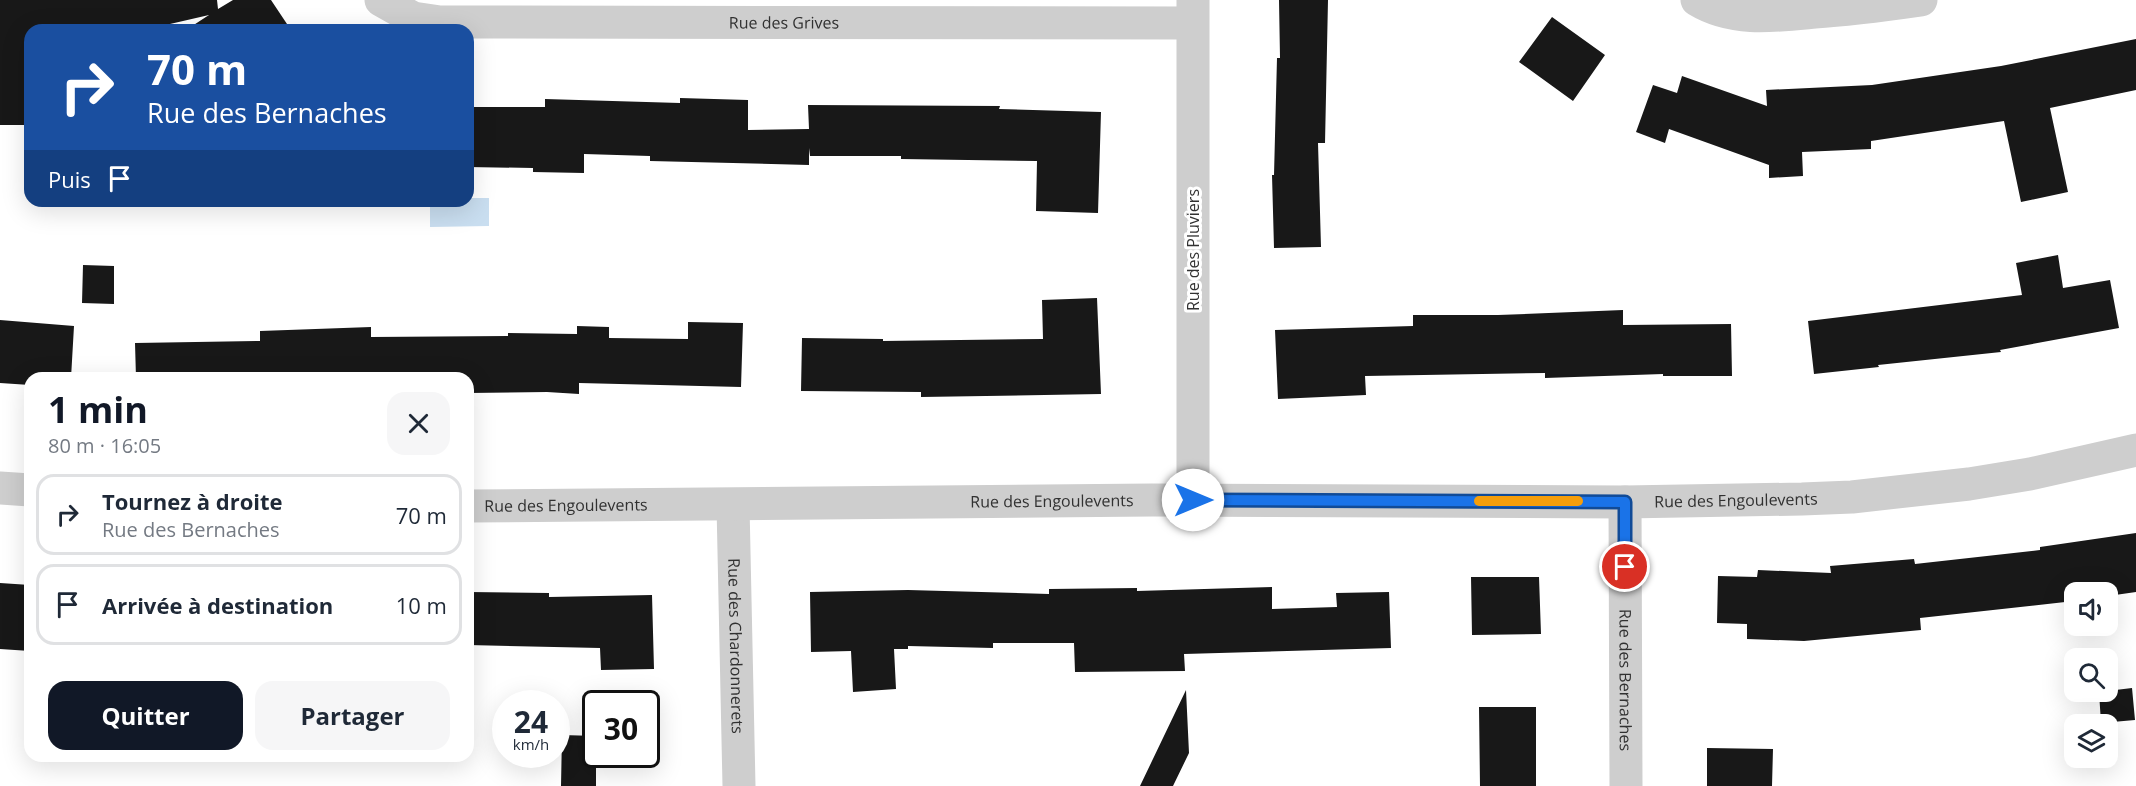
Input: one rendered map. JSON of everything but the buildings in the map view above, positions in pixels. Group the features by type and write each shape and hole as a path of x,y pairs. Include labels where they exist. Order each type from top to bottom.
{"street":[{"name":"Rue des Grives","path":"381,0 413,18 440,22 769,11 1193,11"},
{"path":"1697,0 1731,14 1761,17 1855,9 1921,0"},
{"name":"Rue des Pluviers","path":"1193,11 1193,500"},
{"name":"Rue des Engoulevents","path":"474,506 1193,500 1625,502 1802,499 1899,492 2030,474 2136,450"},
{"path":"0,488 24,490"},
{"name":"Rue des Bernaches","path":"1625,502 1626,786"},
{"name":"Rue des Chardonnerets","path":"734,505 739,786"}],"water":[{"path":"474,198 489,198 489,226 430,227 430,207 474,207"}],"slow traffic":[{"path":"1479,501 1578,501"}],"route":[{"path":"1193,500 1625,502 1625,567"}]}
